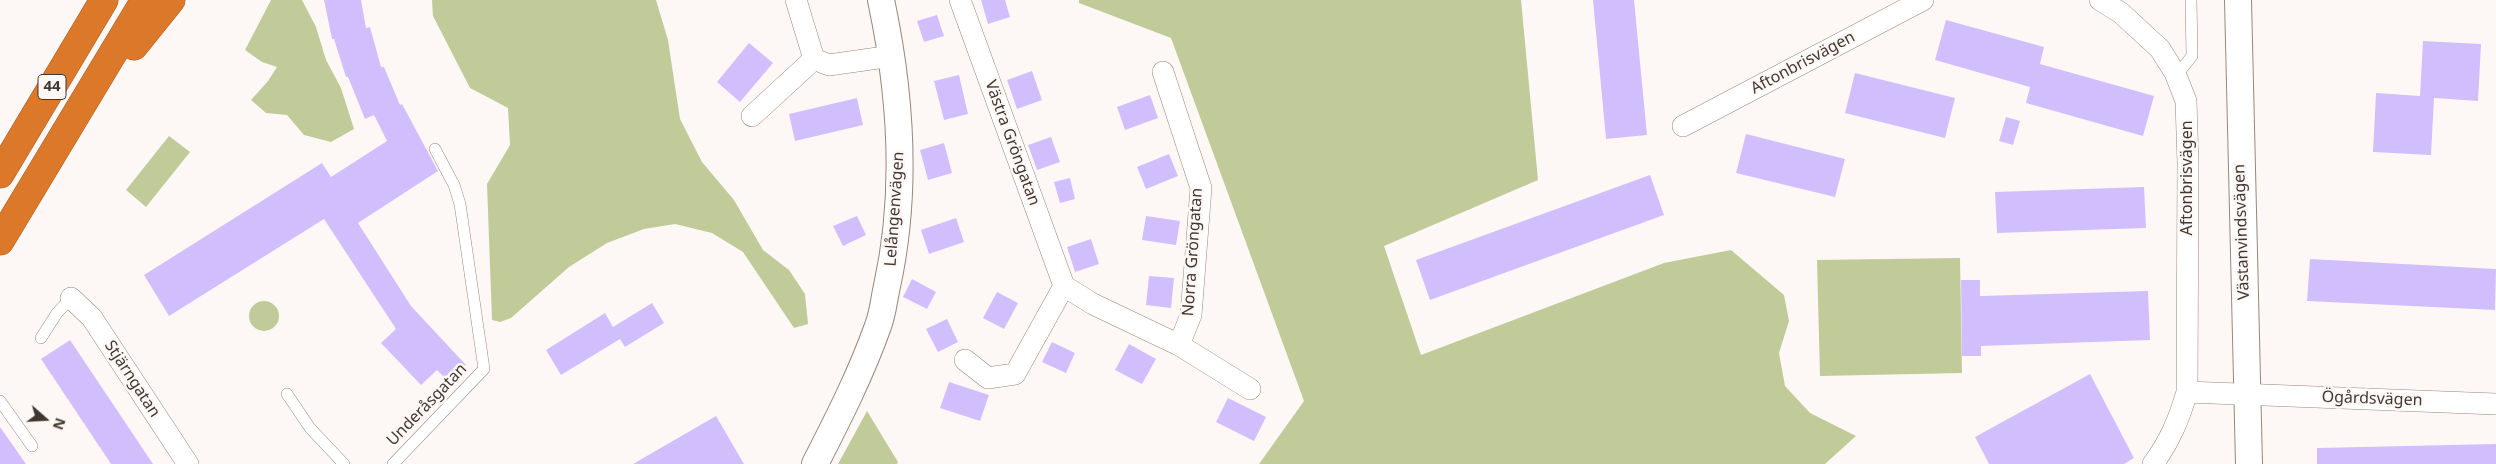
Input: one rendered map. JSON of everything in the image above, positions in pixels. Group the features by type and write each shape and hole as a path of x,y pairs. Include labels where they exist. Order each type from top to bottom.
{"highway":[{"name":"44","path":"0,174 104,0"},
{"name":"44","path":"0,241 71,126 145,0"},
{"path":"71,126 171,0"}],"street":[{"path":"796,0 814,59"},
{"name":"Lelångenvägen","path":"815,464 844,407 879,325 895,249 901,156 892,56 881,0"},
{"name":"Västra Gröngatan","path":"960,0 1064,286"},
{"name":"Aftonbrisvägen","path":"1683,126 1923,0"},
{"name":"Aftonbrisvägen","path":"2100,0 2121,13 2143,31 2160,49 2176,76 2186,101 2188,136 2187,392 2178,422 2166,446 2153,464"},
{"name":"Västanvindsvägen","path":"2238,0 2249,464"},
{"path":"814,59 829,65 892,56"},
{"path":"752,116 814,59"},
{"name":"Norra Gröngatan","path":"1163,72 1201,188 1191,315 1179,345"},
{"path":"965,360 988,378 1015,374 1064,286 1093,304 1179,345 1250,389"},
{"name":"Stjärngatan","path":"71,298 92,318 188,464"},
{"name":"Ögårdsvägen","path":"2187,392 2496,404"}],"lane":[{"path":"2176,76 2192,56 2192,0"},
{"name":"Underåsgatan","path":"393,464 484,369 460,204 454,185 435,149"},
{"path":"41,338 56,313 71,298"},
{"path":"287,394 310,428 344,464"},
{"path":"0,401 32,446"}],"green space":[{"path":"271,0 302,0 316,27 326,60 341,88 354,129 331,142 304,135 287,115 266,113 251,100 268,81 277,67 262,62 245,50"},
{"path":"432,0 656,0 668,40 680,119 702,162 734,200 763,250 789,270 805,294 808,324 794,328 743,252 712,233 675,224 644,229 607,243 569,267 511,318 500,322 492,320 487,184 510,145 508,108 470,88 433,16"},
{"path":"1079,0 1521,0 1538,180 1384,246 1421,355 1664,263 1731,250 1784,295 1789,321 1779,353 1785,386 1810,413 1856,436 1825,464 1259,464 1304,401 1171,38 1079,3"},
{"path":"169,136 190,152 146,207 126,190"},
{"path":"1960,258 1962,373 1820,376 1817,260"},
{"path":"264,301 275,305 279,316 275,327 264,331 253,327 249,316 253,305"},
{"path":"867,411 898,462 897,464 838,464"}],"building":[{"path":"324,0 361,0 366,28 370,27 381,67 384,67 400,105 402,104 438,171 358,223 411,306 466,365 449,382 437,370 421,385 381,343 396,329 324,219 169,316 144,275 322,163 331,177 387,141 374,115 365,119 348,77 346,77 334,39 332,39"},
{"path":"981,0 1005,0 1010,17 988,24"},
{"path":"1593,0 1634,0 1647,135 1606,139"},
{"path":"937,15 944,36 924,42 917,21"},
{"path":"1946,20 2044,47 2040,64 2154,96 2143,136 2026,103 2030,87 1935,60"},
{"path":"2423,41 2481,44 2478,101 2434,98 2431,155 2373,152 2376,93 2420,96"},
{"path":"749,43 773,63 740,102 717,82"},
{"path":"1032,71 1042,100 1017,109 1007,80"},
{"path":"1855,73 1955,98 1945,138 1845,113"},
{"path":"959,75 968,114 944,120 934,81"},
{"path":"1150,95 1158,118 1125,130 1117,107"},
{"path":"857,98 863,125 795,141 789,114"},
{"path":"2006,117 2020,121 2013,145 1999,141"},
{"path":"1746,134 1845,159 1835,197 1736,173"},
{"path":"1051,137 1060,162 1037,170 1028,145"},
{"path":"944,143 952,173 928,180 920,150"},
{"path":"1169,154 1178,176 1146,189 1137,167"},
{"path":"1650,175 1664,215 1430,300 1416,260"},
{"path":"1070,178 1075,199 1060,203 1054,182"},
{"path":"2144,187 2146,228 1997,233 1995,192"},
{"path":"857,216 866,235 843,246 833,226"},
{"path":"1146,216 1180,221 1176,245 1142,240"},
{"path":"956,218 964,242 929,254 921,230"},
{"path":"1091,239 1099,264 1075,272 1067,247"},
{"path":"2310,259 2496,269 2495,310 2307,301"},
{"path":"1149,276 1174,278 1171,308 1146,305"},
{"path":"912,279 936,292 927,309 903,297"},
{"path":"1961,280 1980,280 1980,296 2148,291 2150,340 1981,346 1981,356 1962,356"},
{"path":"997,292 1018,303 1004,329 983,318"},
{"path":"652,303 664,323 625,347 620,339 561,375 546,350 605,313 613,327"},
{"path":"947,319 958,342 938,352 926,329"},
{"path":"70,340 153,464 111,464 41,359"},
{"path":"1052,342 1075,353 1066,373 1042,362"},
{"path":"1129,344 1156,359 1142,384 1115,370"},
{"path":"2090,374 2134,458 2124,464 1989,464 1975,437"},
{"path":"949,382 989,395 980,421 940,408"},
{"path":"1228,398 1266,417 1254,441 1216,422"},
{"path":"716,416 744,464 633,464"},
{"path":"0,427 26,464 0,464"},
{"path":"2496,444 2496,464 2317,464 2317,448"}]}
